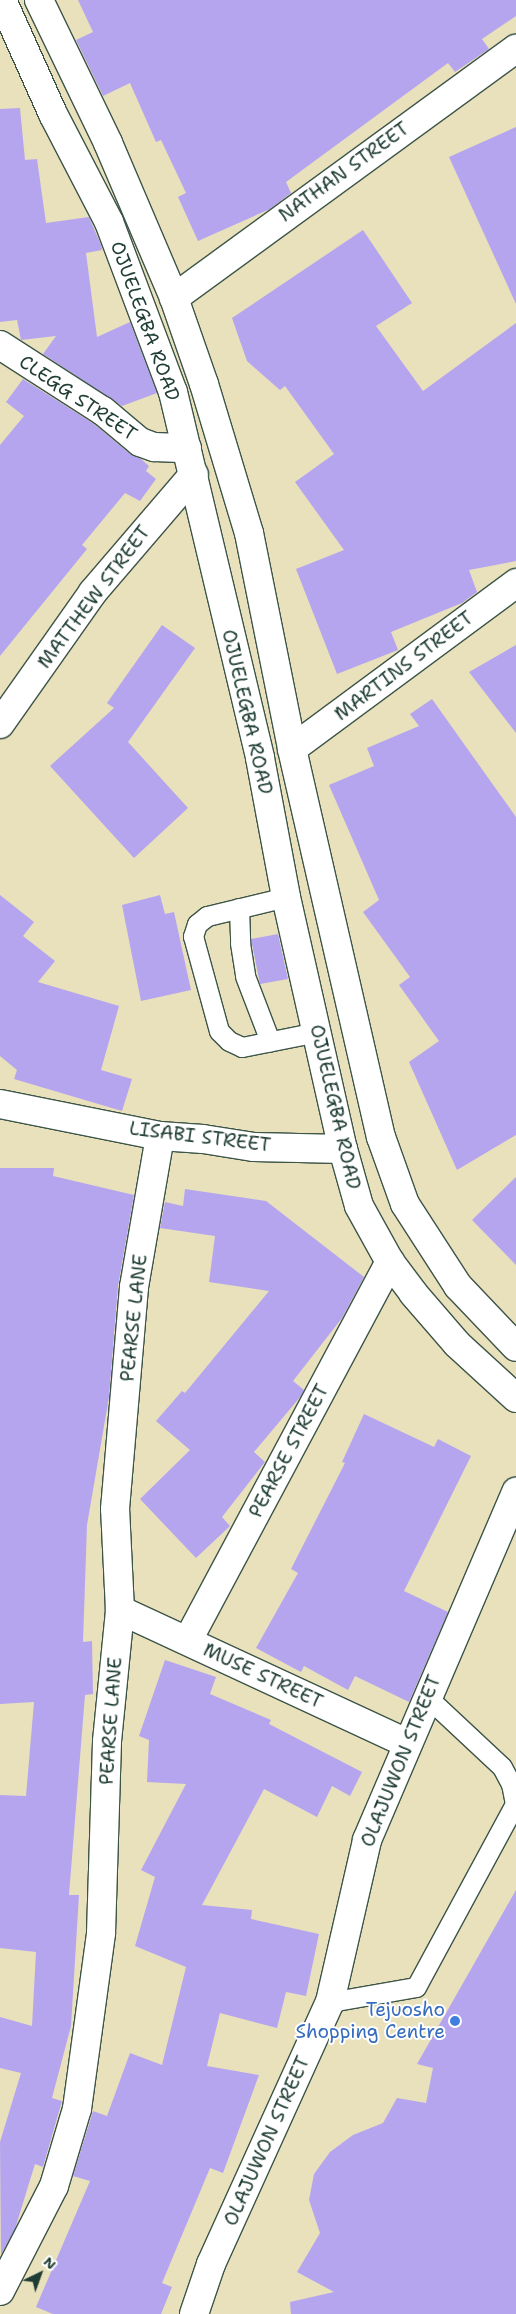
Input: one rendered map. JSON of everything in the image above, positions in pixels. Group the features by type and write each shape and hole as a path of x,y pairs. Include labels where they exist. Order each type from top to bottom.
{"street":[{"name":"OJUELEGBA ROAD","path":"2,0 53,114 112,231 151,329 191,461 207,546 260,758 286,897 343,1149 359,1206 390,1262 457,1344 516,1398"},
{"name":"OJUELEGBA ROAD","path":"39,0 108,143 174,298 204,384 248,533 292,749 381,1137 404,1204 458,1286 516,1347"},
{"name":"NATHAN STREET","path":"174,298 516,49"},
{"name":"CLEGG STREET","path":"4,355 103,411 140,442 191,461"},
{"name":"MATTHEW STREET","path":"0,724 93,592 191,461"},
{"name":"MARTINS STREET","path":"292,749 516,583"},
{"name":"LISABI STREET","path":"0,1104 160,1136 203,1138 254,1147 343,1149"},
{"name":"PEARSE LANE","path":"0,2291 54,2186 76,2109 101,1933 107,1740 120,1610 115,1509 134,1287 160,1136"},
{"name":"PEARSE STREET","path":"188,1640 390,1262"},
{"name":"OLAJUWON STREET","path":"194,2314 212,2264 330,2002 367,1840 426,1696 516,1492"},
{"name":"MUSE STREET","path":"120,1610 406,1743"}],"lane":[{"path":"286,897 207,916 198,924 193,936 219,1031 242,1047 317,1032"},
{"path":"239,908 240,943 245,976 270,1042"},
{"path":"330,2002 416,1987 515,1804 511,1784 502,1767 426,1696"}],"building":[{"path":"78,0 516,0 516,16 482,39 489,49 455,72 448,63 286,182 291,193 270,209 198,241 178,197 186,193 161,140 156,142 130,83 103,96 76,40 93,32"},
{"path":"20,108 25,160 37,159 46,223 89,217 101,245 102,250 86,253 97,337 130,322 157,393 122,406 43,354 56,336 21,340 17,320 0,322 0,109"},
{"path":"516,127 516,304 449,157"},
{"path":"363,230 412,303 376,326 423,391 516,323 516,561 469,570 477,592 462,603 391,632 398,650 337,674 296,569 344,550 295,482 334,454 285,386 280,390 247,361 232,318"},
{"path":"23,379 94,424 130,454 141,459 149,466 146,471 156,479 140,501 125,493 82,545 87,549 0,656 0,445 24,416 6,402"},
{"path":"162,625 195,648 128,742 188,808 134,858 50,766 114,708 107,703"},
{"path":"516,645 516,733 469,672"},
{"path":"432,699 516,817 516,1135 457,1170 409,1062 439,1041 399,985 410,977 363,912 379,900 329,785 374,766 367,748 419,726 410,714"},
{"path":"0,895 34,922 23,936 55,961 38,982 119,1006 101,1070 132,1079 122,1111 14,1079 17,1070 0,1056"},
{"path":"160,895 165,914 174,912 191,990 141,1001 122,905"},
{"path":"278,934 288,979 260,984 251,939"},
{"path":"0,1168 54,1168 53,1176 134,1195 118,1286 109,1397 87,1525 83,1642 92,1641 93,1694 85,1695 69,1895 79,1895 71,2026 52,2098 62,2101 43,2167 35,2164 15,2229 1,2255 0,2142 21,2073 0,2068 0,2017 32,2026 36,1952 0,1948 0,1795 26,1796 34,1702 0,1704"},
{"path":"516,1177 516,1265 472,1220"},
{"path":"185,1189 266,1201 364,1277 342,1318 293,1381 304,1390 301,1396 254,1452 265,1462 222,1517 230,1526 196,1558 140,1499 190,1450 156,1421 182,1391 185,1393 269,1291 209,1282 215,1236 160,1228 165,1202 183,1206"},
{"path":"364,1414 434,1447 438,1439 471,1456 404,1591 448,1612 409,1702 355,1676 348,1690 304,1666 301,1672 256,1648 298,1573 291,1569 345,1463 342,1462"},
{"path":"165,1660 216,1677 210,1694 271,1720 269,1724 362,1772 350,1796 332,1786 317,1817 264,1789 202,1905 252,1910 251,1919 319,1934 306,1996 286,1992 277,2028 220,2013 207,2066 259,2075 223,2173 210,2168 162,2283 172,2287 161,2314 53,2314 36,2307 90,2181 73,2176 93,2111 107,2116 130,2053 162,2065 186,1967 135,1946 155,1877 141,1870 186,1784 147,1782 149,1740 139,1736"},
{"name":"Tejuosho Shopping Centre","path":"516,1890 516,2314 291,2314 290,2302 334,2292 297,2272 320,2233 309,2200 314,2174 330,2152 353,2135 383,2123 397,2098 426,2103 433,2068 417,2064"}],"place":[{"name":"Tejuosho Shopping Centre","path":"455,2021"}]}
